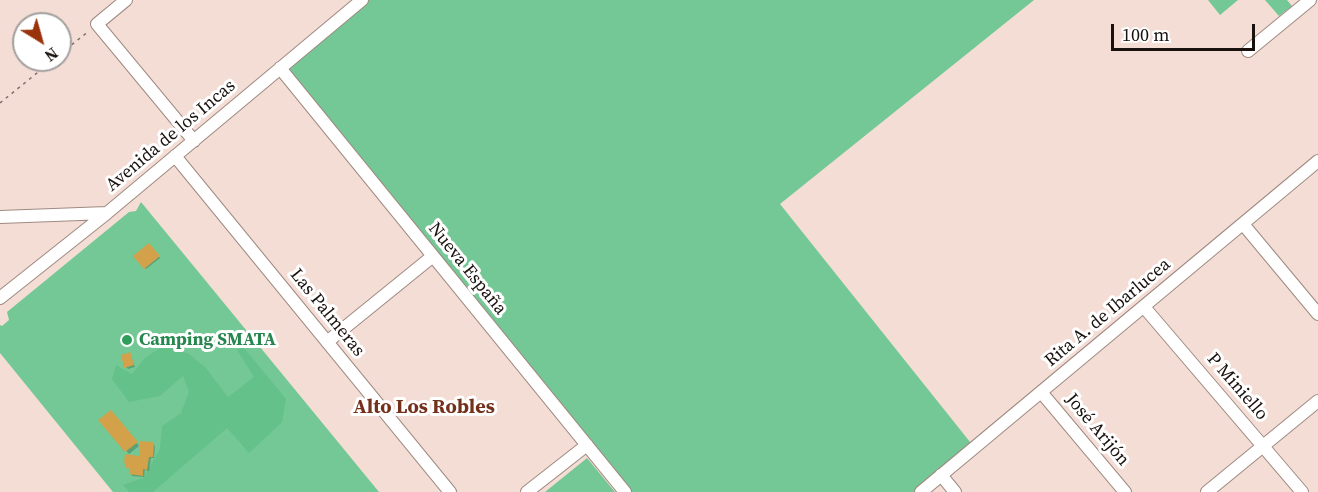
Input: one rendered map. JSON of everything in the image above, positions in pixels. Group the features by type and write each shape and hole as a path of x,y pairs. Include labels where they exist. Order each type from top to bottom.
{"street":[{"path":"126,0 97,24 194,141"},
{"name":"Avenida de los Incas","path":"0,298 194,141 362,0"},
{"path":"1248,51 1310,0"},
{"name":"Nueva España","path":"280,68 626,492"},
{"name":"Las Palmeras","path":"175,156 450,492"},
{"name":"Rita A. de Ibarlucea","path":"921,492 1318,161"},
{"path":"0,217 106,213"},
{"path":"1244,224 1318,314"},
{"path":"327,342 433,256"},
{"name":"P Miniello","path":"1144,307 1302,492"},
{"name":"José Arijón","path":"1041,392 1125,492"},
{"path":"1207,492 1318,401"},
{"path":"527,492 587,445"},
{"path":"941,475 955,492"}],"path":[{"path":"72,44 97,24"},
{"path":"0,104 39,72"}],"green space":[{"path":"362,0 1034,0 780,204 974,447 921,492 625,492 280,68"},
{"path":"1208,0 1238,0 1220,15"},
{"path":"1265,0 1287,0 1292,6 1279,16"},
{"name":"Camping SMATA","path":"141,202 379,492 113,492 0,353 0,325 2,326 9,320 7,312 129,212 136,211"},
{"path":"165,345 189,354 205,367 228,397 254,377 237,350 243,347 286,399 282,422 249,453 227,428 153,492 129,492 123,485 143,478 160,449 162,426 181,413 189,392 183,376 160,396 129,402 112,379 116,365 132,374 146,357"},
{"path":"587,458 615,492 545,492"}],"building":[{"path":"149,243 160,256 144,269 133,256"},
{"path":"130,352 134,365 124,368 121,355"},
{"path":"111,410 138,442 125,452 98,420"},
{"path":"140,441 154,442 153,457 149,457 147,470 143,469 143,476 129,474 129,468 125,468 126,463 124,463 125,454 139,456"}],"place":[{"name":"Camping SMATA","path":"127,340"}],"district":[{"name":"Alto Los Robles","path":"424,408"}]}
